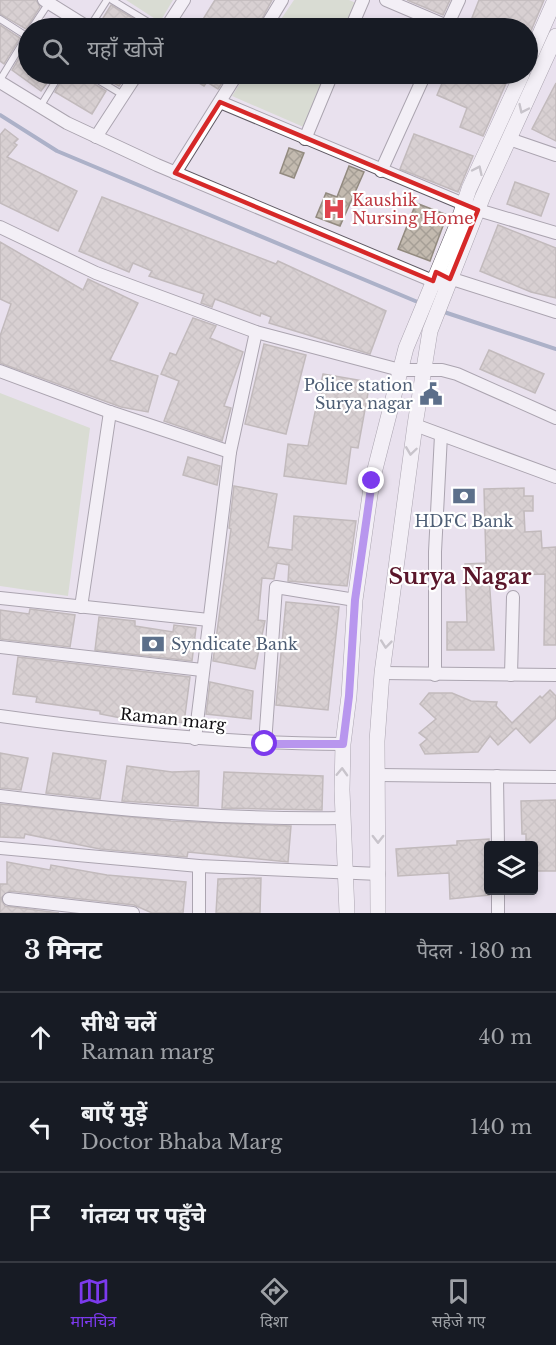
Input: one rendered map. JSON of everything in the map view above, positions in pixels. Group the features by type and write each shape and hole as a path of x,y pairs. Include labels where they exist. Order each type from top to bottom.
{"street":[{"path":"172,18 184,0"},
{"path":"271,18 282,0"},
{"path":"355,18 363,0"},
{"path":"386,0 427,18"},
{"path":"451,18 459,0"},
{"path":"538,38 555,0"},
{"path":"48,1 74,18"},
{"path":"538,75 556,36"},
{"path":"0,81 39,108 96,137 439,285 556,312"},
{"path":"96,137 130,84"},
{"path":"175,173 231,84"},
{"path":"305,139 328,84"},
{"path":"381,171 421,84"},
{"path":"472,207 469,189 517,84"},
{"path":"347,913 343,744 349,696 355,600 372,481 400,370 416,322 439,285 472,207 509,139 534,84"},
{"path":"220,102 472,207 556,233"},
{"path":"509,139 556,155"},
{"path":"0,227 96,273 256,332 400,370 442,370 457,374 556,418"},
{"path":"378,913 377,741 382,672 415,425 439,285"},
{"path":"195,739 230,452 256,332"},
{"path":"0,371 110,412 230,452"},
{"path":"81,607 110,412"},
{"path":"415,425 556,477"},
{"path":"435,675 435,552 441,435"},
{"path":"265,744 276,587 355,600"},
{"path":"511,675 513,597"},
{"path":"0,598 209,620"},
{"path":"0,646 202,670"},
{"path":"382,672 435,675 556,675"},
{"name":"Raman marg","path":"0,716 195,739 265,744 343,744"},
{"path":"378,775 556,777"},
{"path":"497,776 498,841"},
{"path":"0,796 168,815 256,819 343,818"},
{"path":"0,848 199,866 379,874"},
{"path":"199,866 199,913"},
{"path":"498,895 498,913"},
{"path":"9,899 133,913"}],"lane":[{"path":"95,18 107,0"},
{"path":"112,0 142,18"},
{"path":"38,18 48,1"},
{"path":"0,19 18,30"},
{"path":"0,81 18,52"},
{"path":"39,108 54,84"},
{"path":"105,84 123,95"}],"highlighted area":[{"path":"220,102 478,210 450,279 436,272 433,281 175,173"}],"green space":[{"path":"126,0 173,0 162,18 154,18"},
{"path":"294,0 349,0 365,7 360,18 282,18"},
{"path":"240,84 335,84 315,132 232,96"},
{"path":"0,393 90,428 68,596 0,586"}],"building":[{"path":"0,0 36,0 40,7 33,18 18,18 18,24 0,14"},
{"path":"215,0 272,0 262,18 204,18"},
{"path":"407,0 450,0 443,15"},
{"path":"479,0 544,0 536,18 472,18"},
{"path":"111,5 132,18 103,18"},
{"path":"0,25 18,37 18,41 4,64 0,61"},
{"path":"18,60 18,74 12,70"},
{"path":"556,83 556,141 532,129"},
{"path":"31,84 46,84 41,91"},
{"path":"59,84 95,84 106,91 92,114 55,92"},
{"path":"210,84 221,84 218,89"},
{"path":"442,84 506,84 483,136 460,127 467,108 437,95"},
{"path":"5,129 18,139 14,143 17,145 7,157 77,191 58,231 0,203 0,135"},
{"path":"414,134 473,156 458,192 400,169"},
{"path":"289,148 304,153 294,178 280,173"},
{"path":"349,166 364,172 340,226 316,217 326,193 337,197"},
{"path":"515,182 549,194 541,216 507,204"},
{"path":"102,197 276,264 278,261 386,311 370,354 269,323 271,317 261,313 260,316 215,299 212,307 201,303 204,294 149,276 152,271 133,263 129,272 79,251"},
{"path":"416,203 447,215 430,261 398,249"},
{"path":"498,225 556,248 556,298 531,292 480,271"},
{"path":"0,242 83,290 88,279 138,303 110,360 158,376 148,412 121,407 0,363 0,336 11,304 0,299"},
{"path":"193,318 216,326 210,338 243,352 224,406 231,408 222,441 164,421 179,381 161,374 170,353 176,355"},
{"path":"264,344 306,355 286,434 245,424"},
{"path":"489,350 544,374 535,393 480,369"},
{"path":"323,374 370,382 358,448 351,447 346,484 284,476 288,444 308,446"},
{"path":"188,457 220,466 217,485 183,475"},
{"path":"234,486 277,494 268,547 292,550 294,516 356,521 347,586 288,581 289,565 277,563 274,579 262,578 258,620 265,621 255,669 213,661 231,529 229,528"},
{"path":"524,488 524,496 533,496 533,511 524,511 525,532 541,531 542,548 556,547 556,645 544,645 545,574 489,576 494,650 447,650 447,622 467,622 465,564 486,563 484,489"},
{"path":"286,602 339,607 328,710 276,705"},
{"path":"30,609 75,615 70,647 0,639 0,610 29,614"},
{"path":"99,617 135,621 135,626 173,632 174,625 196,628 192,661 95,650"},
{"path":"18,657 190,677 184,723 146,718 145,720 121,718 100,714 100,711 36,702 37,697 13,694"},
{"path":"210,682 253,691 251,719 206,714"},
{"path":"550,690 556,696 556,718 530,743 516,728 498,745 490,736 478,752 425,754 420,745 427,739 419,733 436,719 420,704 429,693 452,693 471,701 497,702 496,706 512,723 540,696 542,698"},
{"path":"0,753 28,758 21,790 0,788"},
{"path":"53,753 106,761 100,799 46,793"},
{"path":"127,766 172,772 199,771 198,806 122,801"},
{"path":"224,772 323,776 322,810 222,808"},
{"path":"556,800 556,871 538,871 538,841 526,841 526,834 522,834 521,801"},
{"path":"0,804 171,821 291,826 288,862 188,852 187,857 100,849 25,834 24,838 0,837"},
{"path":"489,839 489,841 484,841 484,895 489,895 450,899 449,873 398,876 396,849 457,845 457,841"},
{"path":"7,862 50,870 51,865 107,875 186,882 183,913 152,913 134,905 10,891 1,898 5,906 59,913 0,913 0,884 7,884"},
{"path":"261,878 260,913 216,913 218,879"}],"waterway":[{"path":"0,115 57,151 420,303"},
{"path":"441,311 556,349"}],"place":[{"name":"Kaushik Nursing Home","path":"334,209"},
{"name":"Police station Surya nagar","path":"431,394"},
{"name":"HDFC Bank","path":"464,496"},
{"name":"Syndicate Bank","path":"153,644"}],"district":[{"name":"Surya Nagar","path":"460,576"}],"route":[{"path":"265,744 343,744 349,696 355,600 372,481"}]}
